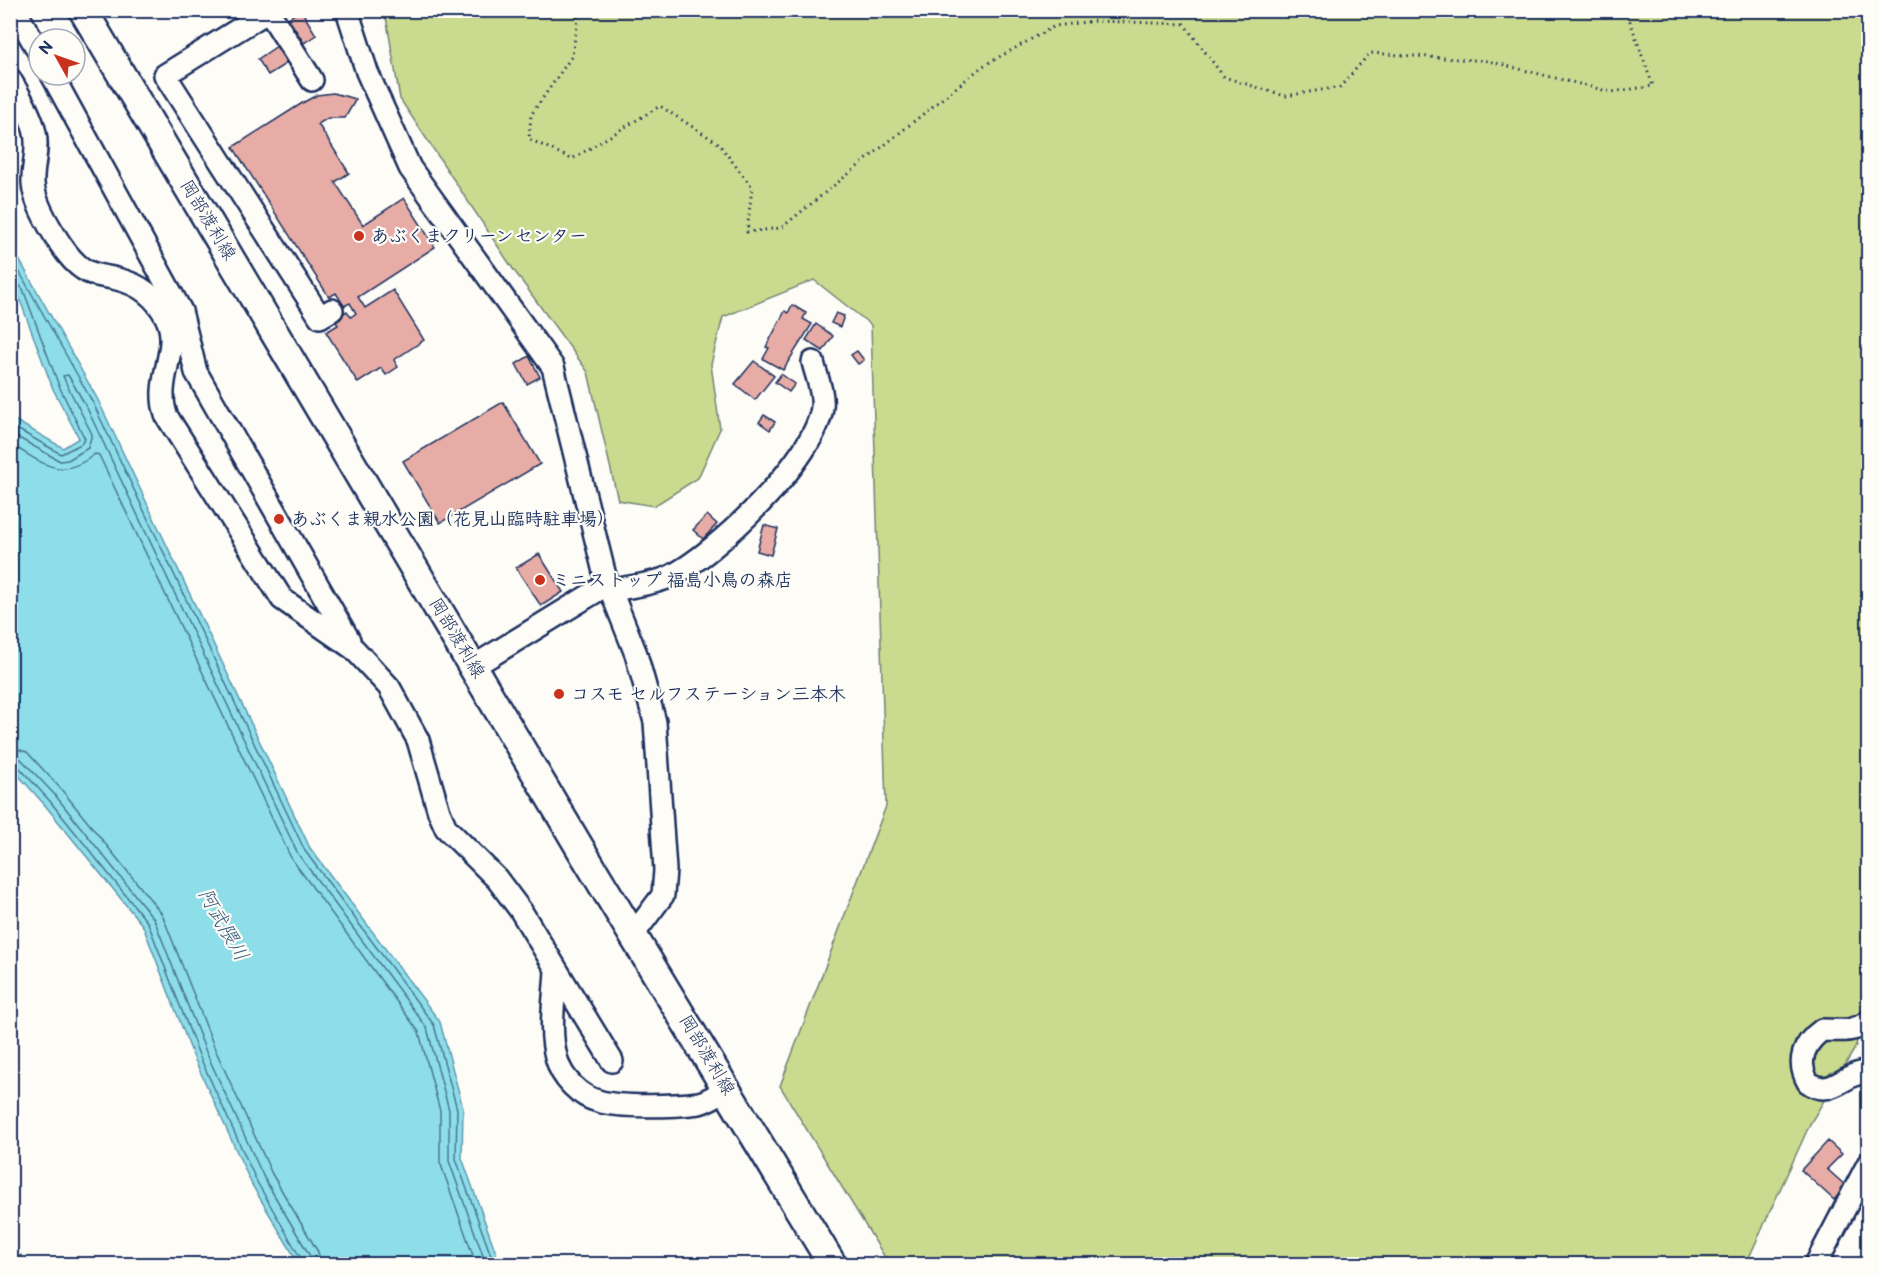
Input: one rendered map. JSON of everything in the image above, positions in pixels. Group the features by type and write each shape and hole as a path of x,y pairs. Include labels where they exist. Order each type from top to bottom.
{"main road":[{"name":"岡部渡利線","path":"83,10 633,935 832,1264"}],"street":[{"path":"347,10 368,72 410,168 553,367 610,587 636,654 655,722 662,800 665,870 663,894 633,935"},
{"path":"312,80 269,11 165,75 320,317 332,310"},
{"path":"14,14 27,34"},
{"path":"10,79 30,116 36,136 33,182 35,195 60,244 84,270 135,285 153,298 166,317 172,334 161,387 166,415 282,599 354,649 389,687 418,740 439,812 446,828 497,879 521,911 612,1061"},
{"path":"59,87 181,311 196,372 354,649"},
{"path":"474,666 610,587 666,578 687,567 717,544 796,463 815,433 823,405 813,362"},
{"path":"556,969 553,1038 556,1060 565,1078 577,1089 597,1101 634,1105 701,1102 728,1089"},
{"path":"1869,1022 1858,1029 1845,1032 1822,1030 1811,1038 1806,1046 1801,1064 1808,1082 1821,1088 1834,1087 1853,1076 1869,1072"},
{"path":"1816,1264 1869,1164"}],"path":[{"path":"576,10 578,18 572,56 531,114 529,139 572,159 660,106 718,143 752,187 747,232 781,228 983,66 1055,26 1094,21 1184,24 1224,77 1285,96 1340,87 1370,53 1488,61 1611,93 1653,86 1626,10"},
{"path":"10,1240 26,1264"}],"green space":[{"path":"385,11 1868,11 1868,1010 1854,1050 1810,1124 1746,1264 889,1264 780,1086 886,806 871,325 814,280 723,317 711,364 720,429 698,478 654,506 618,500 588,372 513,269 400,99"}],"water":[{"name":"阿武隈川","path":"10,243 98,400 310,848 440,1022 463,1108 462,1158 500,1264 299,1264 252,1185 194,1058 143,926 11,767 11,418 63,448 79,438 53,389 17,292 11,284"}],"building":[{"path":"301,10 316,35 304,43 288,18"},
{"path":"277,46 287,63 268,75 258,59"},
{"name":"あぶくまクリーンセンター","path":"333,93 356,99 345,118 328,118 318,124 349,173 335,182 363,225 404,198 435,247 358,297 365,308 393,290 424,340 394,360 398,367 386,375 381,368 358,383 326,332 338,325 334,319 347,311 351,317 356,313 350,303 344,306 336,293 329,297 233,147 304,102 317,95"},
{"path":"792,305 806,313 803,319 812,324 783,370 763,359 769,348 766,347 785,311 788,313"},
{"path":"836,313 844,316 840,327 831,323"},
{"path":"816,324 833,336 823,351 806,340"},
{"path":"857,351 864,360 858,364 851,355"},
{"path":"529,356 540,377 527,384 516,364"},
{"path":"754,361 774,376 755,400 735,384"},
{"path":"781,374 795,384 789,392 775,382"},
{"path":"503,402 540,464 440,523 403,461"},
{"path":"764,415 775,422 770,430 759,422"},
{"path":"707,515 717,524 703,539 693,530"},
{"path":"764,525 778,529 771,555 757,551"},
{"name":"ミニストップ 福島小鳥の森店","path":"539,554 563,592 541,606 516,568"},
{"path":"1828,1141 1842,1154 1827,1169 1846,1186 1834,1200 1801,1170"}],"place":[{"name":"あぶくまクリーンセンター","path":"359,236"},
{"name":"あぶくま親水公園（花見山臨時駐車場）","path":"279,519"},
{"name":"ミニストップ 福島小鳥の森店","path":"540,580"},
{"name":"コスモ セルフステーション三本木","path":"559,694"}]}
